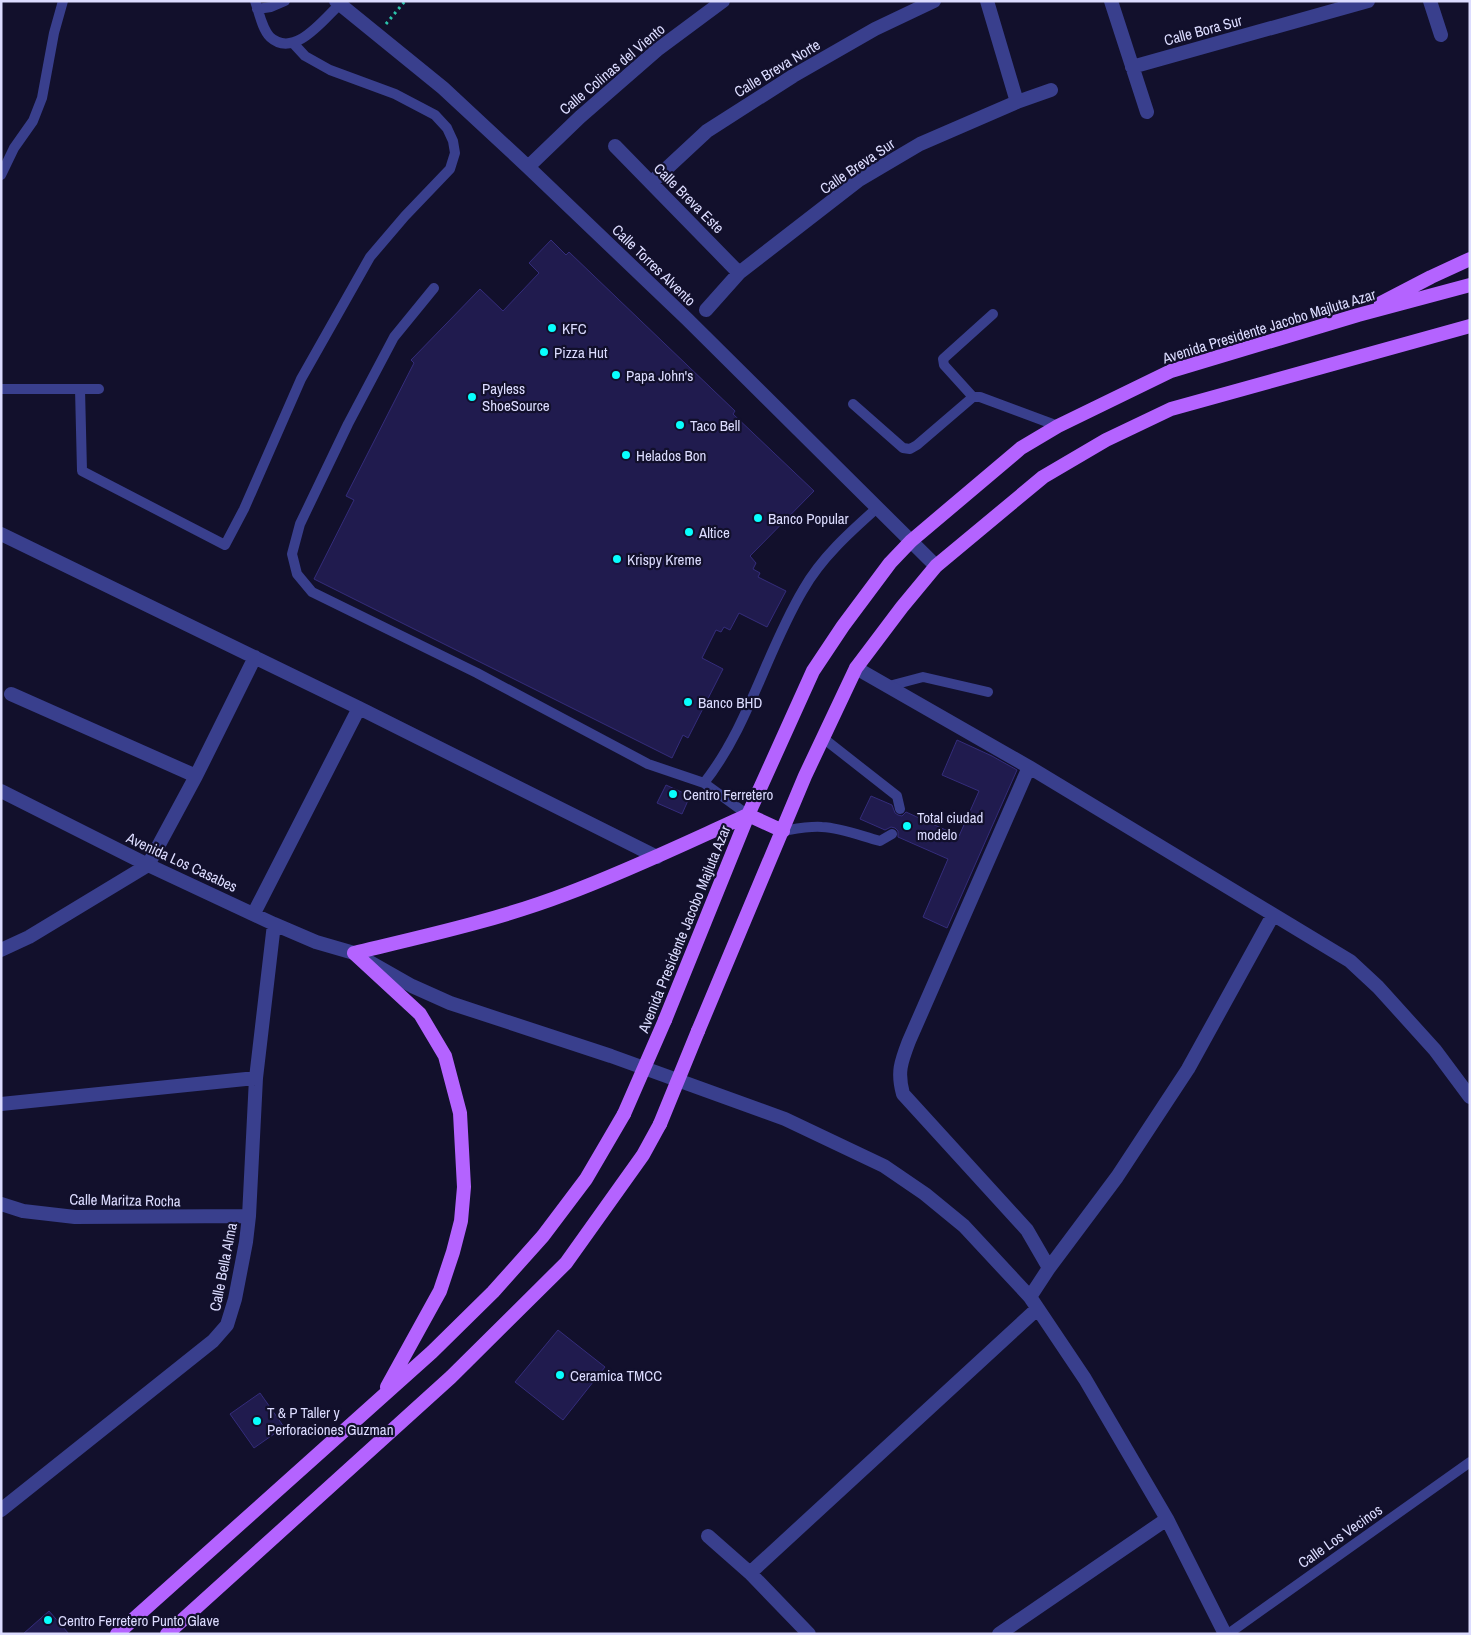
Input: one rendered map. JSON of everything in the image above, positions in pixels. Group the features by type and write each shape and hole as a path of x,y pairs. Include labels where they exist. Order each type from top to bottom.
{"main road":[{"path":"1358,315 1470,259"},
{"name":"Avenida Presidente Jacobo Majluta Azar","path":"117,1634 432,1352 486,1299 543,1236 586,1179 624,1114 665,1020 748,815 813,671 843,626 890,563 911,540 1021,448 1058,426 1171,371 1358,315 1470,285"},
{"path":"167,1634 451,1377 566,1263 638,1162 660,1124 782,831 856,668 936,566 1043,477 1106,440 1171,409 1470,326"},
{"path":"354,953 520,910 566,894 748,815 782,831"},
{"path":"354,953 420,1014 445,1056 460,1113 464,1187 461,1221 454,1252 440,1291 383,1396"}],"street":[{"name":"Calle Colinas del Viento","path":"528,167 580,116 657,50 723,1"},
{"name":"Calle Breva Norte","path":"651,183 707,131 793,76 875,29 934,1"},
{"path":"987,1 1017,102"},
{"path":"1111,1 1147,112"},
{"name":"Calle Bora Sur","path":"1132,67 1368,1"},
{"path":"1430,1 1441,35"},
{"name":"Calle Torres Alvento","path":"338,3 443,88 528,167 687,318 936,566"},
{"name":"Calle Breva Sur","path":"706,310 739,273 859,180 920,144 1017,102 1051,90"},
{"name":"Calle Breva Este","path":"615,146 739,273"},
{"path":"1,534 359,708 657,856"},
{"path":"1,950 29,937 148,865 196,776 255,658"},
{"path":"856,668 1029,767 1350,961 1378,987 1435,1050 1470,1097"},
{"path":"11,694 196,776"},
{"path":"254,913 359,708"},
{"path":"1029,767 909,1040 899,1066 899,1081 903,1094 1027,1230 1049,1268"},
{"name":"Avenida Los Casabes","path":"1,792 148,865 274,924 316,942 354,953 412,986 450,1003 612,1056 785,1119 884,1166 924,1194 964,1226 1034,1303 1085,1380 1167,1519 1226,1634"},
{"path":"750,1573 1034,1303 1049,1268 1117,1177 1188,1069 1273,915"},
{"name":"Calle Bella Alma","path":"1,1510 213,1341 227,1325 235,1298 250,1216 256,1078 274,924"},
{"path":"1,1104 256,1078"},
{"name":"Calle Maritza Rocha","path":"1,1204 23,1211 75,1217 250,1216"},
{"path":"999,1634 1167,1519"},
{"path":"708,1536 750,1573 809,1634"}],"lane":[{"path":"1,176 14,148 33,121 42,98 54,33 63,1"},
{"path":"285,1 271,8 256,5 262,23 270,36 281,43 293,43 303,39 338,3"},
{"path":"80,389 82,471 224,545 244,509 301,379 370,257 450,168 455,153 453,141 447,128 435,114 395,94 330,70 304,56 293,43"},
{"path":"434,288 394,337 348,424 300,524 292,554 296,574 312,592 477,673 648,764 704,783 748,815"},
{"path":"974,398 944,365 943,359 993,314"},
{"path":"1,389 99,389"},
{"path":"852,404 903,448 917,445 974,398 980,398 1058,426"},
{"path":"704,783 720,764 732,742 764,669 803,589 820,565 845,536 877,508"},
{"path":"888,686 923,678 988,692"},
{"path":"824,738 897,796 900,809"},
{"path":"782,831 821,826 843,830 880,841 892,834"},
{"name":"Calle Los Vecinos","path":"1226,1634 1470,1462"}],"path":[{"path":"378,34 405,1"}],"building":[{"path":"551,240 566,255 569,252 735,411 733,414 814,491 750,556 756,563 753,569 760,573 758,577 786,591 767,627 739,613 730,630 724,627 721,632 716,630 702,658 723,669 688,738 683,735 672,758 314,579 354,500 346,496 414,363 411,360 480,289 503,311 539,273 529,263"},
{"path":"957,740 1017,770 947,928 923,917 948,859 898,837 898,831 895,828 891,827 885,830 860,819 871,796 892,805 895,813 898,815 902,816 906,812 959,836 979,791 942,775"},
{"path":"666,785 690,796 682,814 657,803"},
{"name":"Ceramica TMCC","path":"558,1330 605,1367 563,1420 515,1382"},
{"name":"T & P Taller y Perforaciones Guzman","path":"260,1393 284,1427 254,1448 230,1414"},
{"name":"Centro Ferretero Punto Glave","path":"49,1611 69,1634 23,1634"}],"place":[{"name":"KFC","path":"552,328"},
{"name":"Pizza Hut","path":"544,352"},
{"name":"Papa John's","path":"616,375"},
{"name":"Payless ShoeSource","path":"472,397"},
{"name":"Taco Bell","path":"680,425"},
{"name":"Helados Bon","path":"626,455"},
{"name":"Banco Popular","path":"758,518"},
{"name":"Altice","path":"689,532"},
{"name":"Krispy Kreme","path":"617,559"},
{"name":"Banco BHD","path":"688,702"},
{"name":"Centro Ferretero","path":"673,794"},
{"name":"Total ciudad modelo","path":"907,826"},
{"name":"Ceramica TMCC","path":"560,1375"},
{"name":"T & P Taller y Perforaciones Guzman","path":"257,1421"},
{"name":"Centro Ferretero Punto Glave","path":"48,1620"}]}
